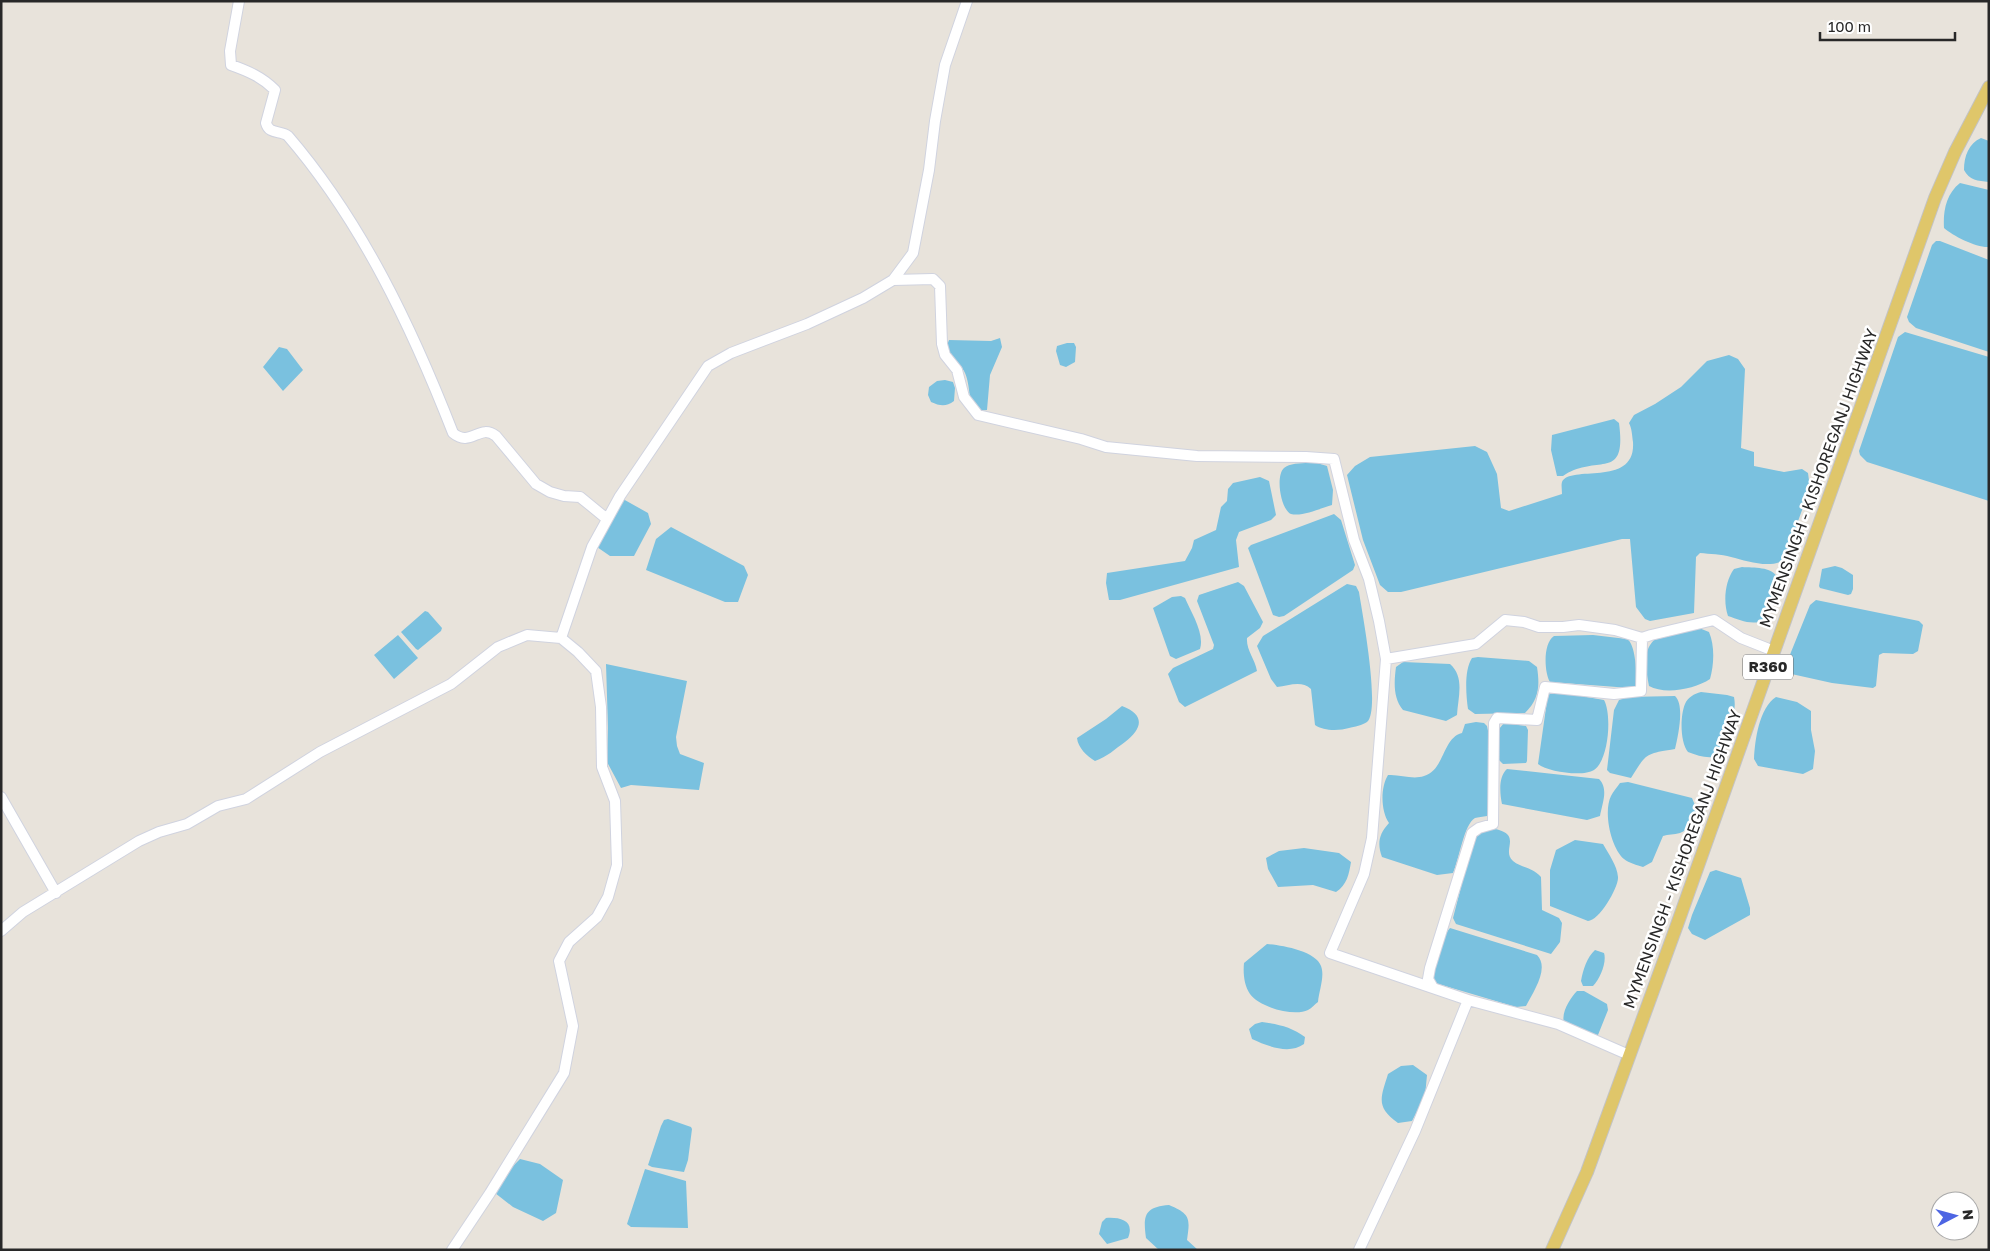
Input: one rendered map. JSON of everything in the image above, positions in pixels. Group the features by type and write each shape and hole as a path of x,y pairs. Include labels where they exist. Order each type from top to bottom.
{"main road":[{"name":"MYMENSINGH - KISHOREGANJ HIGHWAY","path":"1552,1250 1587,1172 1935,198 1955,152 1989,87"}],"street":[{"path":"239,1 230,51 231,65 250,72 267,82 275,90 266,123 267,128 285,133 328,185 402,315 435,387 453,433 460,438 468,439 490,431 536,484 550,492 564,496 580,497 608,519"},
{"path":"561,638 592,547 620,496 708,366 731,352 807,324 863,298 893,280 913,253 929,170 935,120 945,65 967,1"},
{"path":"893,280 932,279 937,282 940,289 942,344 945,356 957,370 964,397 978,415 1081,439 1106,448 1197,456 1334,459 1354,540 1369,579 1386,659 1372,838 1364,874 1330,953 1432,986 1468,1000 1558,1024 1629,1055"},
{"path":"1386,659 1476,644 1505,620 1524,622 1539,627 1578,625 1615,630 1642,638 1714,620 1752,644 1774,651"},
{"path":"1,932 23,912 139,841 159,832 187,824 218,806 246,799 320,752 451,684 498,646 527,635 561,638 596,671 601,707 602,767 615,801 617,865 608,897 597,917 569,942 559,961 573,1026 564,1073 490,1194 452,1250"},
{"path":"1432,986 1428,979 1430,968 1472,833 1479,828 1493,824 1494,723 1497,718 1537,720 1545,687 1614,694 1641,691 1642,638"},
{"path":"1,798 56,893"},
{"path":"1359,1250 1416,1131 1468,1000"}],"water":[{"path":"1981,138 1989,141 1989,182 1971,178 1964,170 1965,160 1970,147"},
{"path":"1960,183 1989,190 1989,247 1978,246 1965,241 1944,228 1946,203 1951,192"},
{"path":"1936,241 1989,260 1989,352 1916,328 1909,322 1907,317 1932,245"},
{"path":"1905,332 1989,357 1989,501 1867,462 1860,455 1859,451 1898,337"},
{"path":"1000,338 1002,347 990,375 987,410 977,411 970,398 965,373 949,354 947,346 949,340 991,341"},
{"path":"1074,343 1076,347 1075,362 1066,367 1060,365 1056,351 1057,346"},
{"path":"279,347 287,349 303,370 283,391 263,367"},
{"path":"1729,355 1738,359 1745,369 1741,448 1754,452 1754,466 1784,472 1802,469 1808,473 1810,488 1784,560 1778,563 1765,564 1723,555 1700,553 1696,557 1694,613 1650,621 1645,619 1636,607 1630,539 1622,539 1401,592 1388,592 1380,585 1363,540 1347,475 1355,466 1370,457 1475,446 1487,452 1497,474 1501,508 1509,511 1562,494 1562,482 1567,477 1614,470 1624,465 1631,456 1633,442 1629,423 1634,415 1681,387 1707,361"},
{"path":"937,381 953,382 955,388 954,401 943,405 931,402 928,395 929,387"},
{"path":"1614,419 1619,423 1620,442 1618,453 1614,460 1587,466 1563,476 1557,476 1551,450 1552,435"},
{"path":"1317,463 1327,466 1333,490 1332,505 1306,513 1291,514 1284,506 1280,493 1281,472 1284,468 1291,465"},
{"path":"1260,477 1269,481 1276,515 1271,520 1239,532 1236,540 1239,567 1120,600 1109,600 1106,583 1107,573 1185,561 1194,540 1216,530 1221,507 1227,501 1228,489 1233,483"},
{"path":"623,499 648,513 651,524 634,556 610,556 597,547"},
{"path":"1334,514 1341,520 1355,565 1353,570 1284,616 1273,615 1248,548 1251,545"},
{"path":"671,527 744,566 748,575 738,602 725,602 646,570 656,539"},
{"path":"1835,566 1853,575 1851,594 1848,595 1820,588 1822,569"},
{"path":"1742,567 1771,571 1778,578 1765,620 1760,622 1742,621 1728,616 1726,604 1727,585 1734,569"},
{"path":"1238,582 1244,586 1263,622 1260,628 1247,638 1248,647 1257,671 1185,707 1179,702 1168,674 1173,668 1213,649 1214,645 1197,601 1199,595"},
{"path":"1347,584 1356,586 1359,592 1367,639 1371,681 1371,714 1367,722 1361,725 1341,730 1331,730 1315,725 1311,689 1299,684 1277,687 1271,679 1257,646 1263,636"},
{"path":"1181,596 1185,598 1197,623 1201,643 1200,649 1176,659 1170,656 1153,608 1172,597"},
{"path":"1816,600 1919,621 1923,625 1918,651 1913,654 1883,653 1879,655 1876,686 1873,688 1832,683 1787,673 1785,667 1810,605"},
{"path":"425,611 442,628 441,631 418,650 401,632"},
{"path":"1699,628 1709,632 1712,643 1713,662 1710,679 1696,686 1680,690 1663,690 1649,686 1646,656 1654,640"},
{"path":"398,635 418,658 394,679 374,655"},
{"path":"1593,635 1627,639 1630,642 1635,661 1636,686 1630,688 1550,682 1547,672 1546,651 1550,640 1554,636"},
{"path":"1472,658 1529,661 1537,667 1536,697 1525,713 1475,714 1468,709 1466,690 1469,663"},
{"path":"1403,662 1450,664 1458,675 1460,688 1457,715 1446,721 1403,710 1397,700 1395,684 1396,667"},
{"path":"606,664 687,681 676,737 680,754 704,763 699,790 631,785 621,788 607,762"},
{"path":"1550,692 1604,700 1608,715 1608,736 1603,757 1594,770 1582,773 1566,773 1538,764"},
{"path":"1701,692 1734,697 1733,719 1719,756 1715,757 1699,756 1688,752 1683,742 1683,709 1688,699"},
{"path":"1675,696 1680,706 1680,713 1675,749 1648,756 1631,778 1610,773 1607,770 1614,710 1619,700 1628,697"},
{"path":"1776,697 1797,702 1811,711 1811,730 1815,751 1813,769 1803,774 1758,766 1754,759 1755,743 1762,716 1770,702"},
{"path":"1122,706 1135,714 1138,718 1138,727 1125,742 1095,761 1083,751 1077,738"},
{"path":"1484,723 1487,726 1491,745 1489,811 1487,816 1475,818 1468,827 1453,873 1437,875 1382,857 1380,839 1389,823 1384,813 1382,800 1385,780 1388,775 1415,777 1431,773 1451,741 1455,736 1462,733 1465,724"},
{"path":"1504,723 1526,726 1528,730 1526,763 1503,764 1498,759 1499,729"},
{"path":"1507,769 1599,779 1604,787 1600,816 1587,820 1502,804 1501,781"},
{"path":"1628,782 1692,798 1697,810 1689,827 1680,833 1663,836 1652,862 1643,867 1631,863 1619,854 1612,838 1608,820 1611,796 1620,783"},
{"path":"1489,828 1500,830 1507,834 1510,842 1510,856 1513,861 1534,871 1541,877 1542,910 1559,918 1562,923 1560,942 1551,954 1456,924 1453,918 1475,833"},
{"path":"1575,840 1603,844 1616,868 1618,877 1608,903 1597,916 1588,921 1550,906 1550,870 1556,850"},
{"path":"1304,848 1339,853 1351,862 1347,879 1340,889 1336,892 1313,885 1278,887 1268,869 1266,858 1279,851"},
{"path":"1716,870 1741,878 1750,908 1750,915 1705,940 1692,934 1688,928 1710,872"},
{"path":"1450,928 1537,955 1541,960 1541,973 1526,1006 1516,1007 1435,983 1433,971 1436,955"},
{"path":"1267,944 1297,950 1312,956 1318,961 1322,974 1318,1002 1309,1009 1302,1012 1277,1010 1261,1003 1250,994 1244,979 1244,963"},
{"path":"1595,950 1604,953 1605,961 1602,970 1593,986 1583,986 1581,981 1584,968"},
{"path":"1577,991 1584,991 1607,1004 1608,1010 1598,1035 1592,1037 1564,1023 1563,1019 1567,1006"},
{"path":"1262,1022 1290,1028 1305,1037 1304,1044 1292,1049 1285,1049 1271,1047 1252,1039 1249,1029 1255,1024"},
{"path":"1413,1065 1427,1075 1425,1096 1412,1121 1398,1123 1383,1107 1383,1089 1388,1074 1401,1066"},
{"path":"668,1119 692,1129 688,1160 684,1172 648,1165 661,1126 664,1120"},
{"path":"520,1159 540,1164 563,1180 556,1213 543,1221 513,1207 495,1193 504,1175"},
{"path":"645,1169 686,1181 688,1228 631,1227 627,1224"},
{"path":"1169,1205 1185,1214 1189,1227 1187,1240 1198,1250 1159,1250 1146,1238 1145,1218 1147,1214 1154,1208"},
{"path":"1106,1218 1117,1218 1125,1221 1130,1228 1128,1238 1107,1244 1099,1234 1102,1222"}]}
